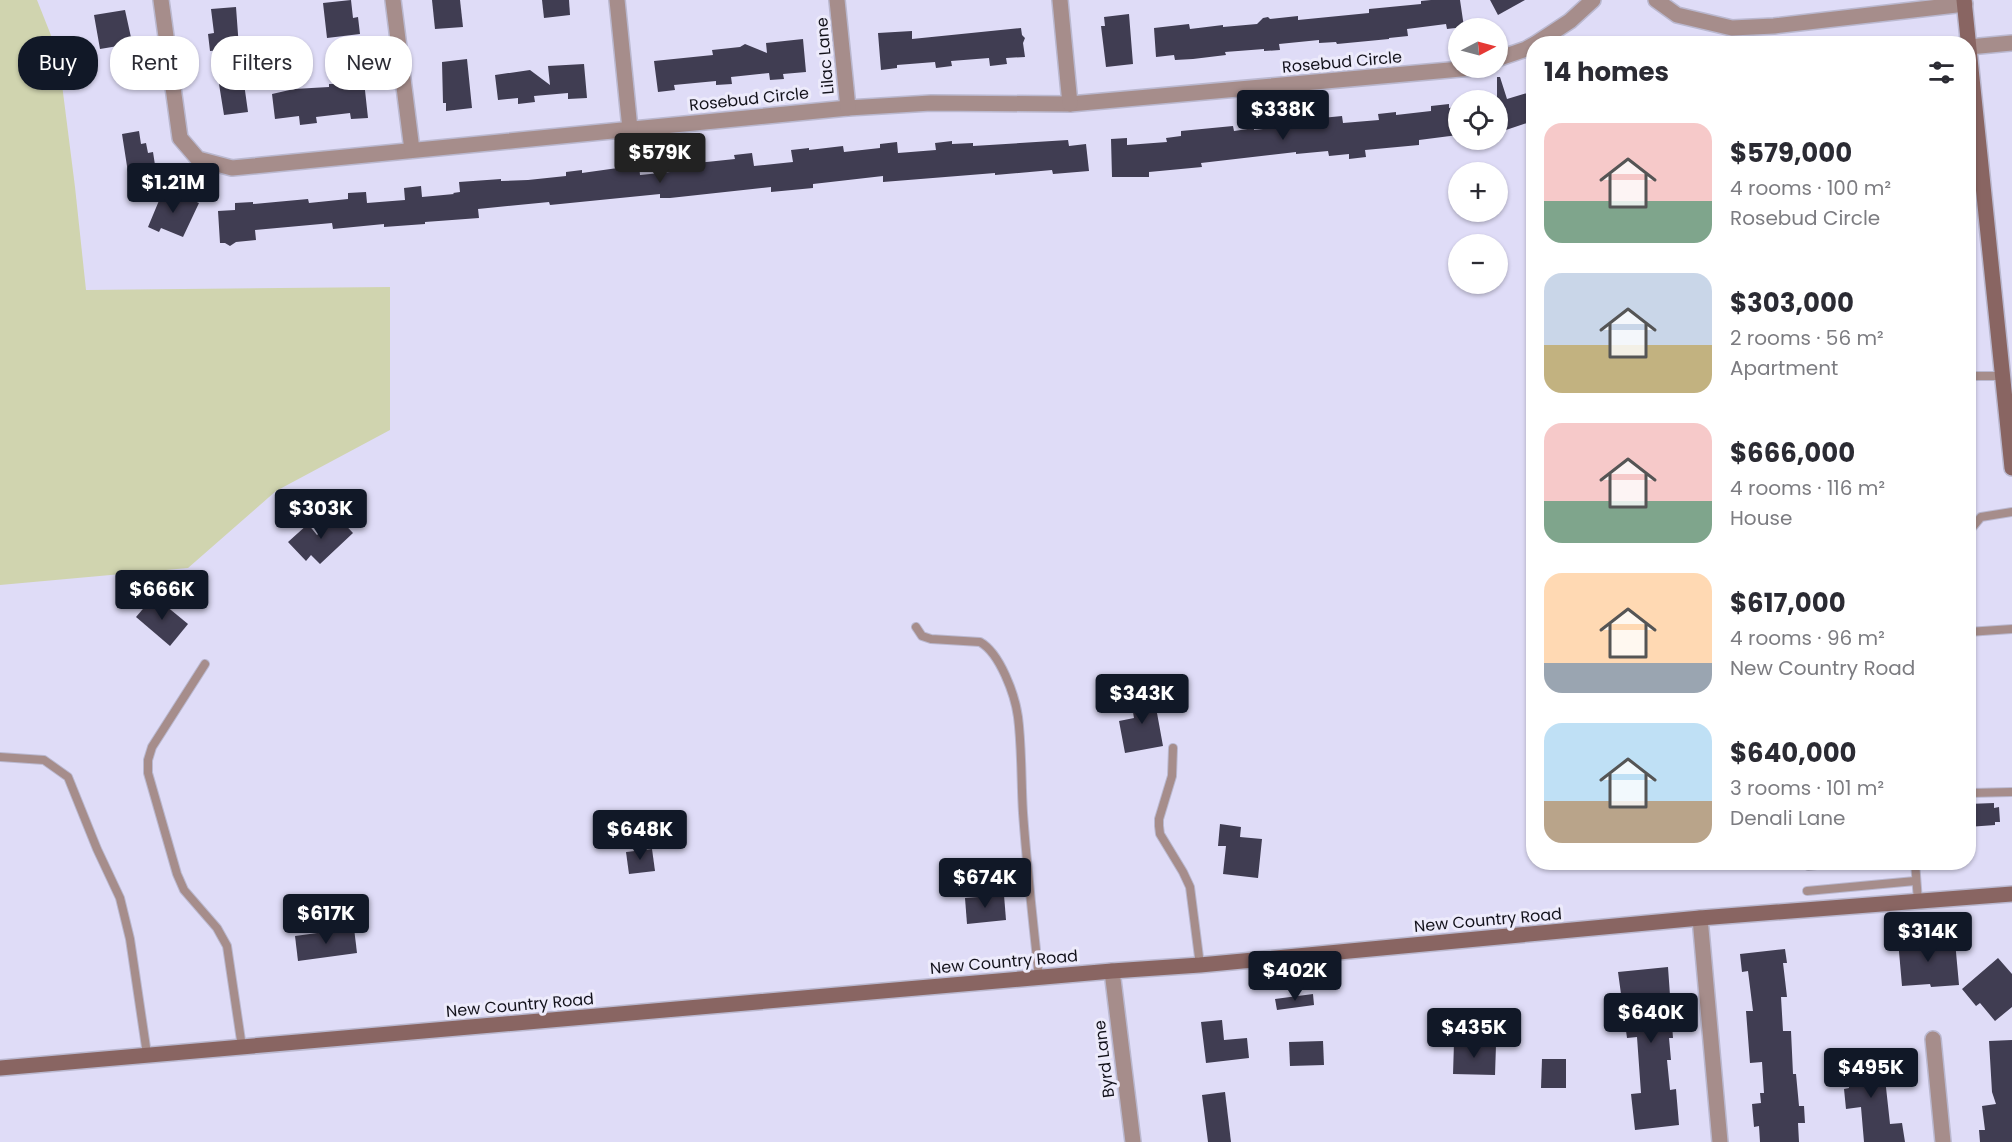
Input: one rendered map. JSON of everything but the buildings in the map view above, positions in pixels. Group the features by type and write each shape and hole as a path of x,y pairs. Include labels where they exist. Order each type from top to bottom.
{"street":[{"name":"Rosebud Circle","path":"161,0 180,138 198,159 232,168 848,108 932,103 1070,104 1448,70"},
{"path":"393,0 412,150"},
{"path":"617,0 630,129"},
{"name":"Lilac Lane","path":"837,0 848,108"},
{"path":"1060,0 1070,104"},
{"path":"1547,36 1570,21 1593,0"},
{"path":"1656,0 1677,15 1732,28 1774,26 1964,2 1968,36"},
{"path":"1976,46 2012,43"},
{"path":"1508,55 1526,47"},
{"path":"1976,115 2012,468"},
{"name":"New Country Road","path":"0,1068 1039,977 1200,965 1701,918 2012,894"},
{"path":"1701,918 1720,1142"},
{"name":"Byrd Lane","path":"1112,971 1133,1142"},
{"path":"1933,1039 1943,1142"}],"lane":[{"path":"1976,376 2003,376"},
{"path":"1976,524 1981,517 2012,512"},
{"path":"916,627 922,636 931,639 980,642 986,645 993,652 1001,667 1011,693 1018,716 1026,859 1039,977"},
{"path":"1976,631 2012,629"},
{"path":"205,664 152,747 148,760 148,773 180,882 184,890 217,928 227,946 242,1047"},
{"path":"1173,748 1172,776 1159,826 1160,834 1190,887 1200,965"},
{"path":"0,757 44,760 68,777 120,898 130,939 147,1054"},
{"path":"1976,793 2012,792"},
{"path":"1915,870 1918,901"},
{"path":"1807,891 1915,881"}],"green space":[{"path":"0,0 37,0 51,36 18,36 18,90 63,90 86,290 390,287 390,430 276,491 188,568 0,585"}]}
